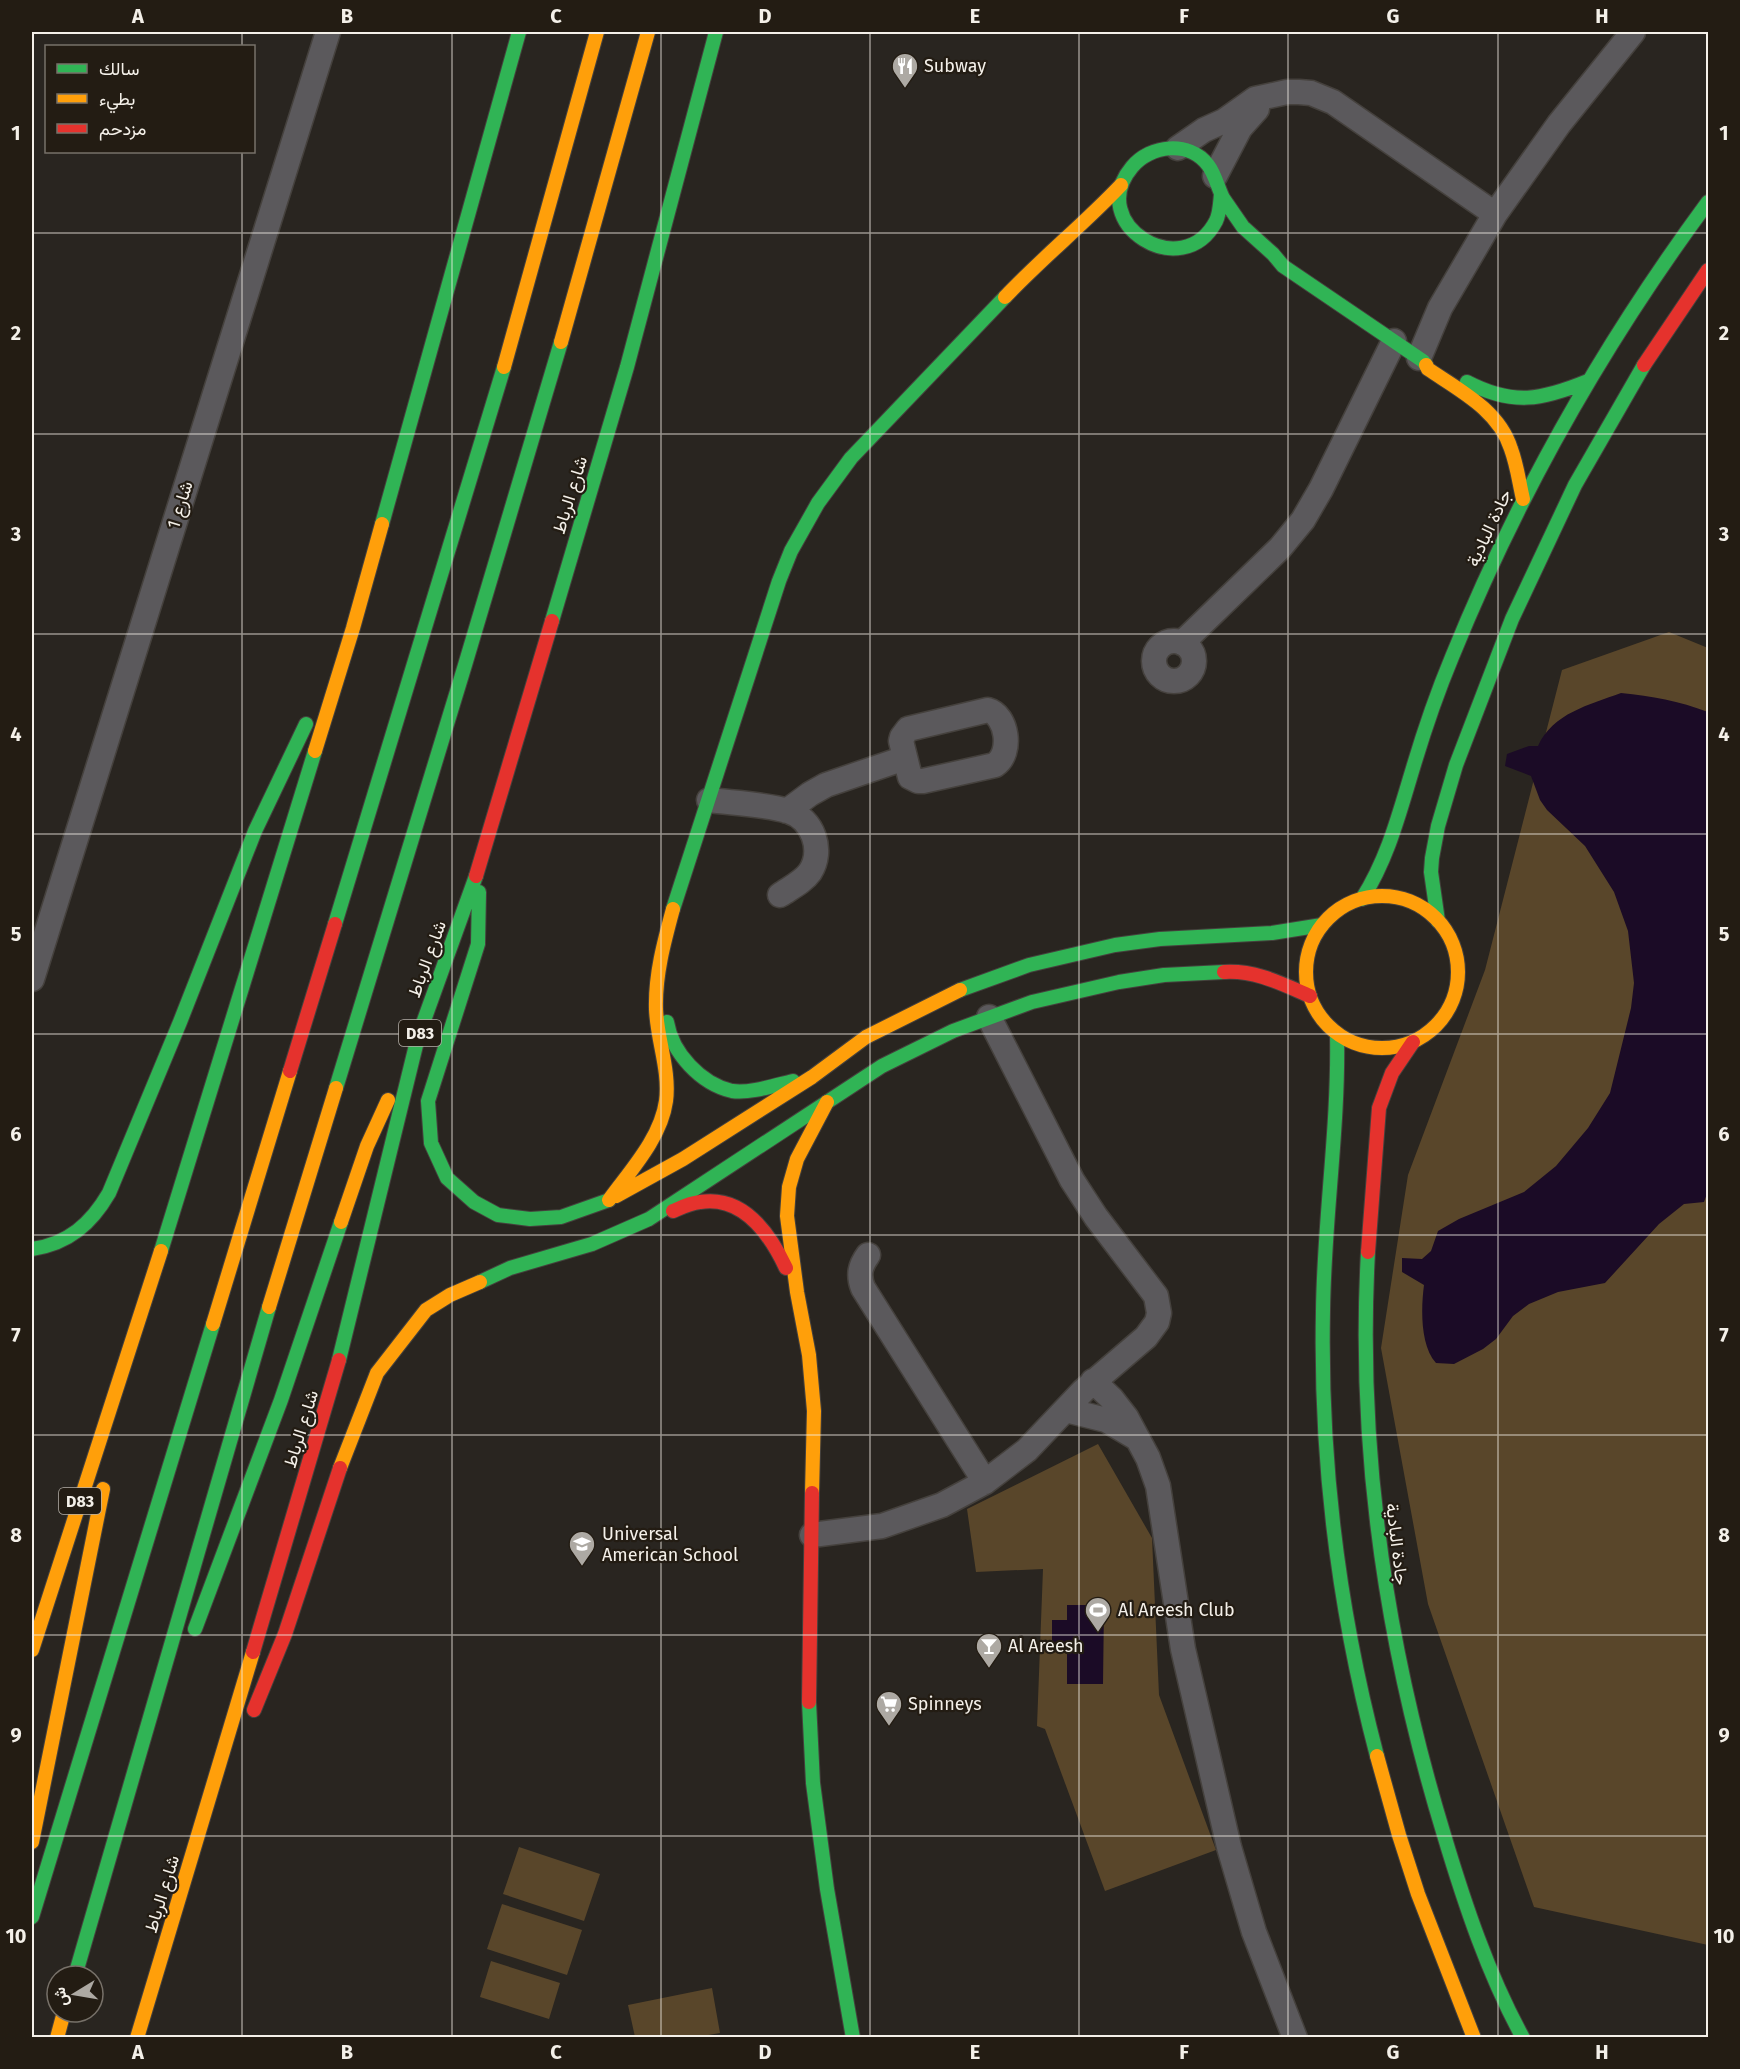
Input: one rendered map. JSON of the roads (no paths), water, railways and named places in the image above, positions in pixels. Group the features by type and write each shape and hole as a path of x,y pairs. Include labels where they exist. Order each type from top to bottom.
{"main road":[{"name":"D83","path":"32,1650 130,1352 353,628 519,32"},
{"path":"32,1917 417,658 513,335 597,32"},
{"path":"78,1964 243,1392 556,360 648,32"},
{"name":"شارع الرباط","path":"136,2037 334,1381 418,1037 480,865 627,367 716,32"},
{"path":"609,1200 654,1135 666,1101 656,1011 663,949 675,901 779,581 791,551 818,503 851,458 1024,277 1090,218 1121,185 1138,159 1157,149 1178,148 1200,158 1243,226 1283,266"},
{"path":"1121,185 1119,198 1126,224 1145,243 1158,248 1172,249 1186,247 1198,241 1216,221 1220,208 1218,185"},
{"name":"جادة البادية","path":"1362,899 1386,858 1414,766 1451,660 1523,499 1588,381 1626,319 1708,202"},
{"path":"1119,231 1134,234"},
{"path":"1050,253 1094,232"},
{"path":"1198,241 1215,243"},
{"path":"1257,256 1283,266 1394,341 1421,360 1432,372 1481,405 1499,425 1511,447 1523,499"},
{"path":"1438,921 1431,872 1436,834 1456,765 1512,619 1561,513 1611,420 1649,357 1708,270"},
{"path":"1421,360 1436,363 1477,388 1521,400 1547,397 1588,381"},
{"path":"32,1250 56,1244 88,1224 109,1193 180,1022 255,831 353,628"},
{"path":"480,865 478,944 428,1101 431,1143 447,1178 474,1202 498,1215 530,1219 561,1217 609,1200 683,1159 812,1077 866,1037 905,1015 965,987 1029,965 1115,945 1160,939 1272,933 1322,925"},
{"path":"1379,896 1395,897 1411,902 1426,910 1438,921 1448,934 1454,949 1457,980 1448,1010 1438,1023 1427,1034 1398,1047 1382,1048 1359,1044 1337,1034 1316,1010 1310,996 1307,974 1309,952 1322,925 1347,905 1379,896"},
{"path":"649,1219 882,1066 989,1017 1032,1002 1119,982 1164,975 1218,971 1265,976 1310,996"},
{"path":"657,989 667,1017 668,1028 684,1060 704,1078 733,1092 760,1089 812,1077"},
{"path":"1337,1034 1338,1088 1324,1274 1323,1355 1326,1436 1342,1586 1377,1757 1396,1824 1425,1912 1474,2037"},
{"path":"191,1642 281,1400 368,1146 418,1037"},
{"name":"جادة البادية","path":"1413,1042 1393,1070 1382,1095 1370,1208 1365,1366 1376,1534 1394,1644 1419,1753 1469,1914 1499,1991 1523,2037"},
{"path":"827,1102 797,1159 789,1187 787,1216 797,1292 809,1355 814,1411 808,1684 813,1783 827,1888 853,2037"},
{"path":"250,1719 285,1634 331,1492 377,1373 426,1310 450,1295 510,1268 592,1244 649,1219 703,1201 732,1206 758,1221 776,1245 797,1292"},
{"path":"109,1456 130,1352"},
{"path":"32,1842 104,1480"},
{"path":"108,1862 170,1697"},
{"path":"194,1850 241,1740"}],"street":[{"name":"شارع 1","path":"32,979 328,32"},
{"path":"1421,360 1440,308 1495,214 1566,115 1633,32"},
{"path":"1178,148 1203,130 1224,121 1251,101 1287,92 1311,93 1333,102 1495,214"},
{"path":"1218,185 1240,128 1265,97"},
{"path":"1182,643 1280,548 1303,520 1321,489 1394,341"},
{"path":"787,811 826,785 905,758"},
{"path":"709,800 787,811 798,816 812,832 817,853 814,864 800,882 780,895"},
{"path":"812,1527 878,1528 942,1505 985,1482 1027,1450 1093,1381 1152,1330 1159,1313 1159,1304 1151,1288 1096,1217 1072,1180 989,1017"},
{"path":"868,1255 860,1269 863,1287 985,1482"},
{"path":"1093,1381 1120,1407 1154,1470 1160,1494 1183,1649 1235,1869 1254,1932 1295,2037"},
{"path":"1066,1410 1106,1420 1138,1439"}],"place":[{"name":"Subway","path":"905,89"},
{"name":"Universal American School","path":"582,1567"},
{"name":"Al Areesh Club","path":"1098,1633"},
{"name":"Al Areesh","path":"989,1669"},
{"name":"Spinneys","path":"889,1727"}]}
